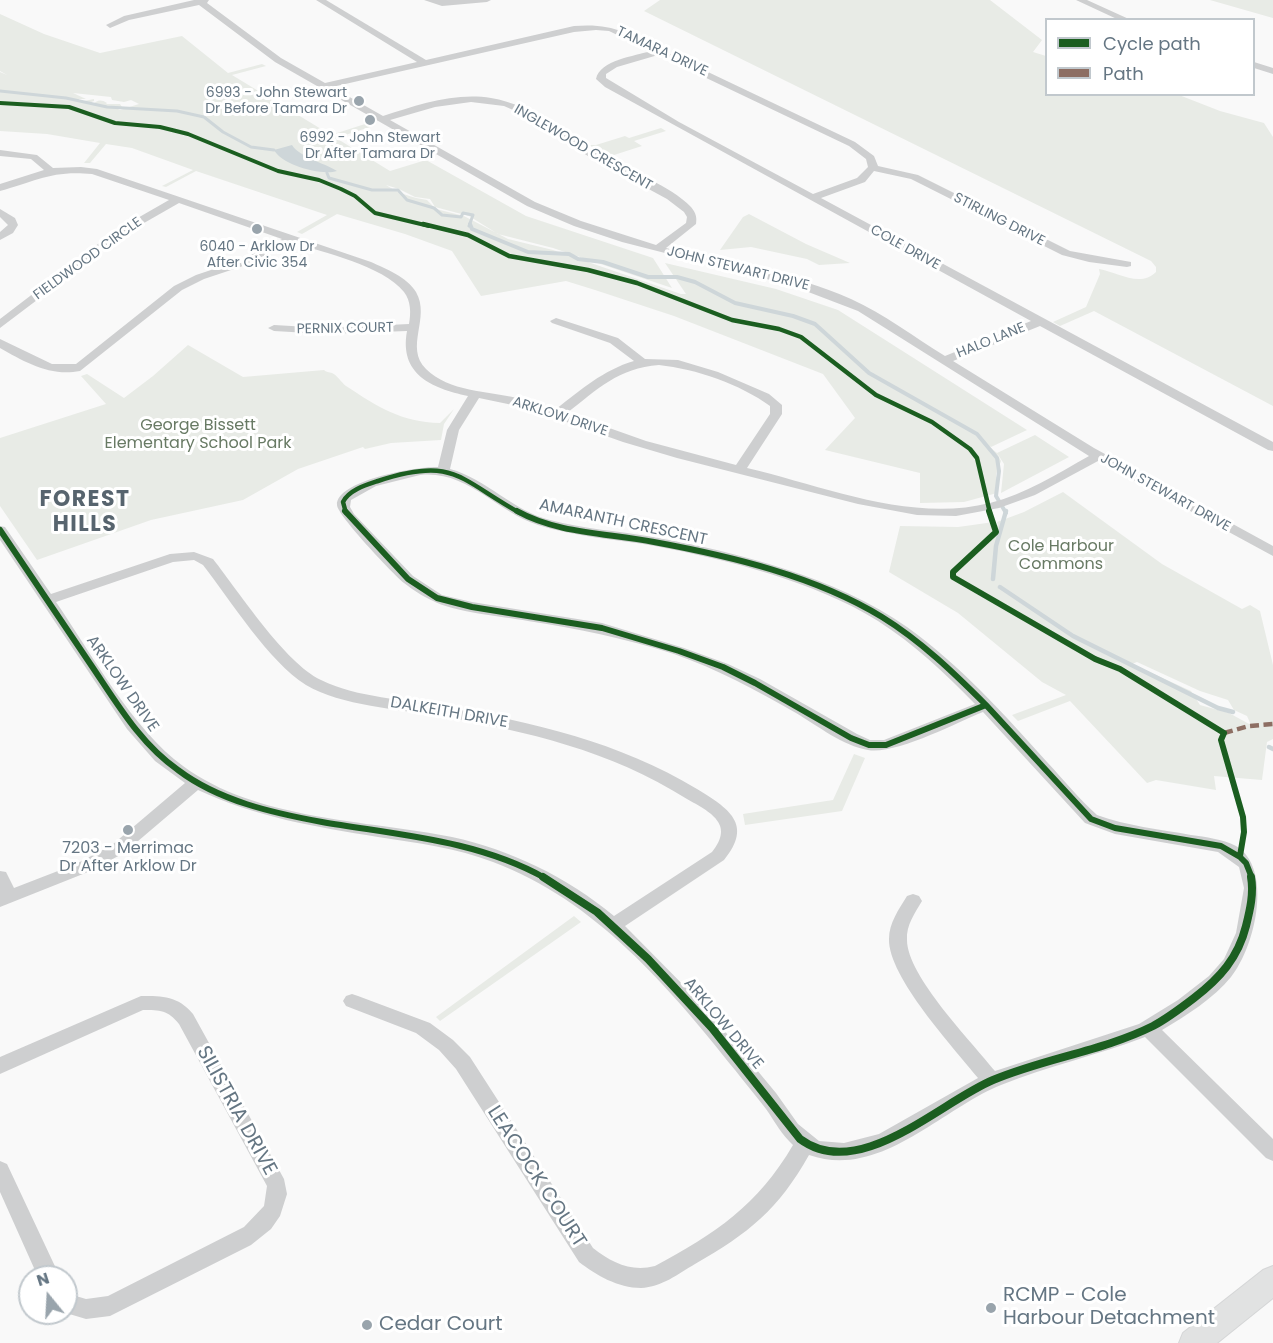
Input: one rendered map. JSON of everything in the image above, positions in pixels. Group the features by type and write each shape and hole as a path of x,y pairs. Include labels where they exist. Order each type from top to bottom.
{"main road":[{"path":"1194,1343 1273,1280"}],"street":[{"path":"110,25 127,18 211,0"},
{"path":"320,0 425,63"},
{"path":"428,0 442,4 487,0"},
{"path":"1080,0 1122,18"},
{"name":"JOHN STEWART DRIVE","path":"199,1 245,38 381,120 538,208 657,249 828,292 862,309 1098,456 1273,552"},
{"name":"TAMARA DRIVE","path":"325,86 588,27 618,31 852,144 871,158 873,168"},
{"name":"COLE DRIVE","path":"662,51 614,65 602,73 601,79 676,124 1273,447"},
{"path":"1255,64 1273,71"},
{"name":"INGLEWOOD CRESCENT","path":"381,120 426,106 456,101 489,101 522,110 594,156 688,210 692,217 691,224 657,249"},
{"path":"0,153 32,157 45,163 50,170"},
{"name":"ARKLOW DRIVE","path":"0,188 50,170 68,168 96,171 373,266 394,277 410,290 416,299 416,327 409,341 411,359 422,372 453,389 528,404 647,446 892,508 941,513 1005,504 1032,493 1098,456"},
{"path":"814,197 861,180 873,168"},
{"name":"STIRLING DRIVE","path":"873,168 914,177 1065,253 1127,264"},
{"name":"FIELDWOOD CIRCLE","path":"0,325 119,233 179,199"},
{"path":"0,212 11,220 13,225 0,237"},
{"path":"0,344 53,368 67,370 80,367 178,288 200,277 245,262 292,238"},
{"path":"556,321 615,340 633,351 642,363"},
{"name":"HALO LANE","path":"943,361 1039,322"},
{"name":"PERNIX COURT","path":"274,328 326,331 416,327"},
{"path":"558,414 617,371 642,363 667,362 690,365 773,402 777,409 740,469"},
{"path":"442,471 453,430 475,394"},
{"name":"AMARANTH CRESCENT","path":"986,705 890,744 870,745 851,738 755,682 723,667 679,651 602,628 461,605 437,598 408,579 349,517 343,507 345,500 350,494 398,475 424,470 442,471 473,481 514,510 536,521 657,542 704,553 776,573 861,605 887,621 939,661 986,705 1085,814 1096,822 1115,828 1221,846 1240,856"},
{"name":"ARKLOW DRIVE","path":"0,530 146,744 196,783 237,801 273,810 455,844 509,861 537,873 613,925 691,1005 725,1044 790,1128 805,1143 822,1151 837,1153 854,1151 881,1142 991,1080 1148,1028 1215,983 1233,962 1241,946 1253,889 1251,872 1240,856"},
{"name":"DALKEITH DRIVE","path":"48,600 164,560 194,555 208,562 290,667 314,683 343,694 560,735 619,754 666,777 713,807 728,821 731,838 718,856 613,925"},
{"path":"0,877 5,898 82,868 118,849 196,783"},
{"path":"913,901 901,921 898,937 906,968 920,990 991,1080"},
{"name":"LEACOCK COURT","path":"352,1001 423,1028 446,1045 463,1063 586,1255 600,1266 618,1274 639,1277 658,1275 736,1229 755,1213 779,1187 805,1143"},
{"name":"SILISTRIA DRIVE","path":"0,1066 132,1006 156,1002 173,1006 186,1019 276,1185 276,1202 272,1213 258,1229 244,1238 110,1306 86,1309 78,1307"},
{"path":"1148,1028 1273,1152"},
{"path":"0,1170 44,1265"}],"green space":[{"path":"660,0 990,0 1042,40 1033,52 1045,56 1045,96 1182,96 1220,111 1264,123 1273,137 1273,406 1094,311 1060,326 1053,322 1086,307 1100,274 1099,269 1128,278 1143,279 1156,272 1156,267 1151,261 644,11"},
{"path":"1210,0 1273,0 1273,18"},
{"name":"Cole Harbour Commons","path":"0,14 44,34 100,53 182,36 228,73 262,64 266,66 232,75 331,135 365,124 370,127 336,138 390,171 426,160 526,216 653,258 672,288 553,248 499,234 508,239 553,250 681,294 686,294 665,263 776,289 838,310 1027,430 991,447 986,444 997,453 1001,461 996,474 997,493 964,502 920,503 920,473 825,450 855,418 823,374 674,316 566,281 481,296 452,251 337,214 302,234 297,232 327,215 196,171 166,187 162,186 193,170 132,148 106,144 90,163 84,163 100,143 47,134 0,131 0,72 7,75 0,71","holes":["73,93 111,97 112,100 124,102 131,100 139,104 120,110 118,109 122,107 120,104 106,104 101,101 92,105 89,103 94,99 79,102 79,99 86,99","386,185 415,197 430,199 435,207 469,216 496,233 464,216 436,209 427,200 406,195"]},
{"path":"661,128 666,131 634,141 642,146 611,158 589,145 625,136 629,138"},
{"path":"749,214 806,244 850,263 819,265 807,259 751,247 720,250 743,217"},
{"name":"George Bissett Elementary School Park","path":"188,345 243,377 324,370 334,374 346,386 380,407 413,420 440,423 454,409 444,424 441,440 391,443 365,449 363,447 298,469 243,500 151,520 37,560 0,506 0,438 106,404 81,376 87,374 124,398"},
{"name":"Cole Harbour Commons","path":"1035,435 1069,457 1001,493 1004,464 997,453"},
{"name":"Cole Harbour Commons","path":"1063,492 1162,564 1242,609 1250,605 1260,611 1273,665 1273,739 1267,742 1262,780 1214,776 1216,790 1156,780 1147,783 1070,701 1018,721 1012,715 1066,695 1042,682 958,613 889,572 900,526 958,527 994,522 995,526 998,525 997,522 1024,512","holes":["1137,662 1200,691 1228,700 1234,710 1247,716 1251,725 1229,713 1200,705 1191,691 1132,664"]},
{"path":"854,754 865,758 842,811 745,825 743,814 833,800"},
{"path":"574,916 581,922 440,1021 436,1017"}],"shaded area":[{"path":"292,145 305,156 337,171 312,171 293,165 274,150"}],"waterway":[{"path":"0,91 66,98 107,107 177,111 204,117 223,132 251,147 274,150"},
{"path":"327,173 329,178 372,190 398,190 407,200 434,208 442,215 461,217 463,213 473,215 469,226"},
{"path":"470,224 472,229 528,252 569,254 578,259 603,262 648,277 677,277 695,282 735,303 793,316 815,324 869,373 977,434 997,458 999,471 996,496 1006,512"},
{"path":"993,579 996,546 1006,512"},
{"path":"1000,587 1073,636 1218,708 1233,712"},
{"path":"1269,747 1273,749"}],"marked path":[{"path":"1224,733 1249,726 1273,724"}],"cycle path":[{"path":"0,103 69,107 115,123 160,127 188,134 278,171 319,180 341,189 355,196 375,213 468,235 509,256 588,270 637,283 732,320 779,329 801,337 876,395 932,422 970,449 977,458 985,497 996,532 953,572 953,577 1095,659 1120,669 1224,733"},
{"path":"0,530 132,725 153,749 178,771 224,796 255,806 322,822 455,844 519,865 560,886 614,926 648,959 712,1028 795,1135 809,1146 825,1151 844,1152 886,1140 988,1082 1103,1045 1146,1029 1169,1016 1216,981 1231,964 1245,933 1252,898 1252,879 1246,863 1232,851 1221,846 1115,828 1091,819 1072,800 1048,773 993,713 980,699 941,662 912,638 870,610 810,584 708,553 544,523 514,510 460,475 444,471 427,470 397,476 360,488 346,497 343,502 349,517 408,579 437,598 472,607 602,628 679,651 723,667 851,738 869,745 886,745 986,705"},
{"path":"1224,733 1221,740 1243,817 1244,832 1240,856"}],"place":[{"name":"6993 - John Stewart Dr Before Tamara Dr","path":"359,101"},
{"name":"6992 - John Stewart Dr After Tamara Dr","path":"370,120"},
{"name":"6040 - Arklow Dr After Civic 354","path":"257,229"},
{"name":"7203 - Merrimac Dr After Arklow Dr","path":"128,830"},
{"name":"RCMP - Cole Harbour Detachment","path":"991,1308"},
{"name":"Cedar Court","path":"367,1325"}],"district":[{"name":"FOREST HILLS","path":"85,512"}]}
